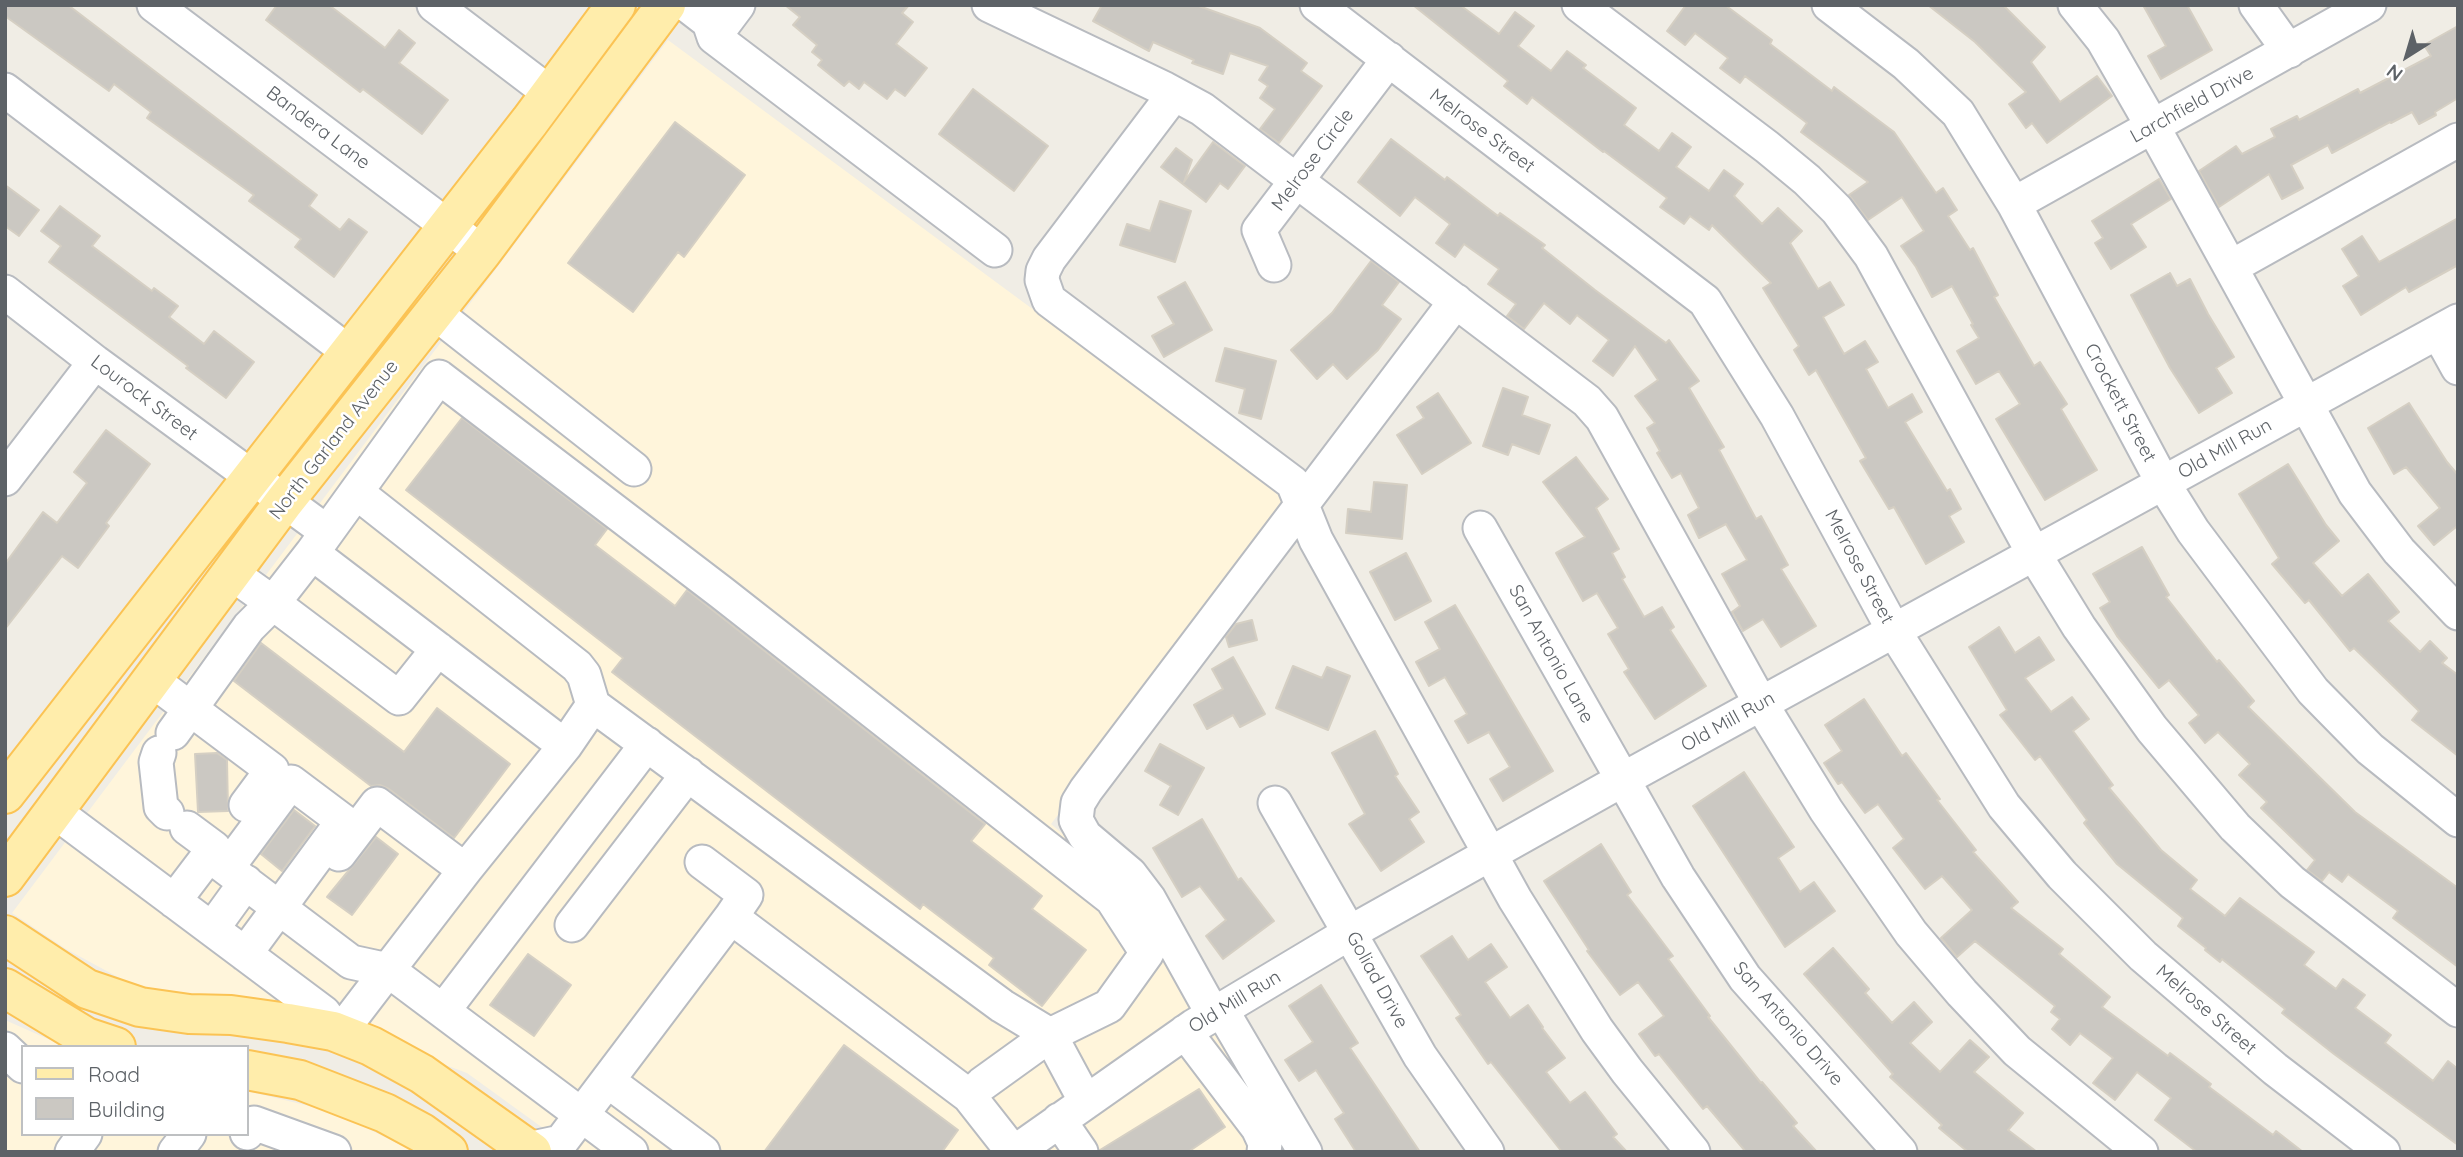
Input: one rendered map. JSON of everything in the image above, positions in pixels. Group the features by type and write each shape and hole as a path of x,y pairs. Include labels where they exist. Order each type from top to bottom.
{"main road":[{"path":"5,794 551,94 616,5"},
{"name":"North Garland Avenue","path":"5,877 284,502 482,252 666,5"},
{"path":"5,935 87,989 140,1007 288,1023 339,1034 371,1046 422,1073 528,1151"},
{"path":"8,995 94,1043"},
{"path":"339,1034 328,1049 314,1058 264,1054 253,1067 300,1080 385,1113 422,1133 448,1152"}],"street":[{"name":"Bandera Lane","path":"155,5 482,252"},
{"path":"434,5 551,94"},
{"path":"687,5 709,22 714,37 995,250"},
{"path":"714,37 738,5"},
{"path":"989,5 1202,108 1587,401 1602,418 1761,704 1826,810 1911,933 1962,993 2017,1051 2141,1152"},
{"name":"Melrose Street","path":"1318,5 1705,302 1777,416 1894,631 2004,806 2062,875 2143,956 2275,1069 2383,1152"},
{"path":"1579,5 1767,147 1838,210 1871,256 2034,554 2079,627 2132,702 2177,760 2235,827 2292,881 2458,1010"},
{"name":"Crockett Street","path":"1829,5 1906,64 1958,114 2014,204 2163,483 2193,531 2314,691 2370,749 2458,820"},
{"path":"2075,5 2103,40 2153,127 2355,493 2399,551 2458,612"},
{"path":"2256,5 2289,51"},
{"name":"Larchfield Drive","path":"2014,204 2369,5"},
{"name":"Melrose Circle","path":"1274,265 1259,230 1389,60"},
{"path":"5,90 350,353"},
{"path":"1174,94 1049,259 1043,271 1044,288 1049,300 1293,483 1317,540 1490,854 1597,1030 1693,1152"},
{"path":"2231,267 2458,140"},
{"name":"Lourock Street","path":"5,292 284,502 319,542 439,649 565,746"},
{"path":"1306,1152 1149,899 1130,874 1084,836 1076,820 1078,803 1456,301"},
{"path":"434,312 634,469"},
{"path":"2448,326 2458,368"},
{"name":"Old Mill Run","path":"1014,1152 1185,1032 1351,932 2448,326"},
{"path":"5,479 95,362"},
{"path":"631,1152 388,970 351,962 224,863 161,807 156,762 174,731 248,627 273,603 439,377 722,593 1112,899 1147,953 1109,1006 1049,1035 969,1096"},
{"path":"356,492 577,666 584,675 593,705 1002,1006 1049,1035 1073,1111 1081,1152"},
{"name":"San Antonio Lane","path":"1480,528 1622,780"},
{"path":"231,573 399,698 439,649"},
{"path":"152,680 174,731 272,770 224,863 212,929"},
{"path":"54,811 324,1013 339,1034 465,870 565,746 593,705"},
{"path":"443,1011 647,744"},
{"path":"572,925 688,774"},
{"name":"San Antonio Drive","path":"1622,780 1678,877 1745,978 1900,1152"},
{"path":"174,901 224,863 291,782 344,821 285,912"},
{"name":"Goliad Drive","path":"1275,803 1420,1056 1487,1152"},
{"path":"245,954 285,912 377,804 465,870"},
{"path":"528,1151 561,1142 746,895 702,862"},
{"path":"731,917 969,1096 1014,1152"},
{"path":"1185,1032 1258,1128 1265,1143 1264,1152"},
{"path":"5,1049 21,1064"},
{"path":"253,1067 248,1128 334,1152"},
{"path":"608,1081 703,1152"},
{"path":"175,1152 187,1136"},
{"path":"232,1152 243,1136"}],"shaded area":[{"path":"668,40 1294,502 1051,824 1123,885 1288,1152 576,1152 467,1073 311,1015 140,989 66,949 12,913"},
{"path":"5,1020 61,1045 21,1045 21,1136 248,1136 248,1091 334,1112 415,1152 5,1152"}],"building":[{"path":"5,5 68,5 317,195 309,206 340,230 349,219 367,232 334,277 295,247 301,239 249,201 254,195 147,118 151,112 114,84 109,91 5,16"},
{"path":"277,5 329,5 385,48 399,30 415,43 399,63 448,100 422,134 363,89 360,92 266,20"},
{"path":"785,5 909,5 902,13 913,22 896,44 927,68 905,96 895,89 887,99 864,82 859,89 849,81 844,86 818,65 822,60 812,52 817,45 793,25 800,17"},
{"path":"1102,5 1196,5 1260,28 1307,63 1301,71 1322,86 1279,143 1260,129 1275,109 1260,98 1268,86 1259,80 1268,66 1230,53 1223,74 1192,63 1194,60 1153,42 1149,51 1093,21"},
{"path":"1413,5 1460,5 1499,34 1515,12 1534,26 1518,46 1551,71 1567,51 1586,65 1583,68 1636,108 1624,125 1659,151 1672,133 1691,147 1676,167 1709,191 1724,170 1743,184 1734,196 1762,224 1778,208 1802,231 1790,243 1818,289 1830,282 1844,305 1823,317 1844,354 1865,341 1878,362 1866,369 1888,408 1912,394 1922,412 1905,422 1961,509 1949,516 1964,542 1926,564 1894,507 1889,509 1860,461 1866,458 1816,370 1809,375 1794,350 1799,346 1763,288 1771,283 1712,225 1709,230 1690,216 1684,224 1660,207 1667,198 1532,97 1527,104 1504,86 1508,81"},
{"path":"1686,5 1725,5 1772,40 1770,44 1832,91 1834,87 1894,132 1936,193 1943,188 1957,210 1948,216 1970,250 1973,248 1998,295 1994,297 2034,366 2040,362 2067,404 2061,409 2097,470 2045,500 1996,419 2020,404 1999,371 1976,384 1957,351 1979,338 1971,325 1973,324 1952,286 1932,297 1901,246 1924,231 1902,197 1868,220 1849,195 1868,182 1801,132 1807,123 1745,76 1740,83 1720,68 1728,58 1695,33 1685,45 1667,31"},
{"path":"1928,5 2003,5 2045,47 2031,62 2060,102 2097,76 2112,96 2047,143 2032,123 2026,128 2009,104 2026,92 1975,42"},
{"path":"2143,5 2187,5 2212,50 2161,79 2148,56 2166,46"},
{"path":"2458,26 2458,98 2435,112 2436,115 2419,124 2412,112 2332,153 2328,145 2291,165 2303,188 2282,199 2269,174 2219,207 2199,171 2236,146 2242,154 2275,137 2271,129 2297,116 2299,120 2358,89 2360,93 2431,56 2424,45"},
{"path":"973,89 1048,146 1014,191 939,134"},
{"path":"675,122 745,175 684,257 678,252 633,312 568,263"},
{"path":"1391,139 1445,180 1447,177 1498,216 1500,213 1545,245 1542,248 1595,290 1666,343 1669,340 1699,381 1689,388 1724,447 1719,450 1756,519 1761,516 1788,565 1781,569 1816,626 1781,647 1763,619 1743,631 1732,612 1740,606 1722,574 1747,560 1726,524 1699,538 1688,515 1699,508 1681,473 1672,478 1657,453 1660,451 1647,428 1655,423 1635,396 1658,380 1635,346 1613,376 1593,361 1609,340 1577,315 1570,324 1544,303 1524,329 1507,316 1516,304 1488,284 1499,269 1464,244 1455,257 1436,243 1450,224 1415,197 1400,216 1358,182"},
{"path":"1213,142 1245,166 1228,189 1220,183 1206,202 1161,167 1176,148 1192,160 1184,182"},
{"path":"2159,179 2171,199 2131,224 2146,247 2111,269 2095,243 2103,238 2092,221"},
{"path":"5,185 39,210 19,236 5,226"},
{"path":"1160,201 1191,211 1175,262 1120,245 1127,224 1150,231"},
{"path":"60,206 100,236 92,246 152,291 154,288 178,306 169,317 204,344 214,331 254,362 226,398 186,368 188,366 49,262 61,246 41,231"},
{"path":"2458,218 2458,265 2409,292 2406,287 2361,315 2343,286 2359,276 2342,249 2362,236 2379,262"},
{"path":"1371,261 1399,282 1382,305 1401,319 1378,350 1347,379 1333,364 1317,379 1291,350 1332,313"},
{"path":"2170,273 2177,286 2190,279 2234,357 2216,368 2232,393 2199,413 2170,368 2131,295"},
{"path":"1185,282 1212,330 1164,357 1152,336 1174,324 1158,297"},
{"path":"1225,348 1276,361 1261,419 1239,413 1245,389 1216,381"},
{"path":"1503,388 1528,397 1522,415 1550,425 1539,454 1512,444 1508,455 1483,446"},
{"path":"1438,393 1471,443 1422,474 1397,435 1424,418 1417,407"},
{"path":"2409,403 2458,475 2458,529 2456,527 2434,545 2418,526 2440,508 2406,467 2394,474 2368,428"},
{"path":"462,418 607,529 595,545 675,606 687,590 985,824 971,841 1042,896 1032,909 1086,950 1042,1006 989,965 994,958 923,904 920,909 612,672 623,658 406,490"},
{"path":"106,430 150,464 106,523 109,526 78,568 62,556 5,629 5,564 43,512 57,523 87,483 74,472"},
{"path":"1576,457 1608,499 1596,508 1619,549 1612,553 1625,577 1622,579 1644,617 1662,607 1674,627 1670,630 1706,686 1655,719 1624,672 1629,669 1608,634 1618,628 1597,593 1583,601 1556,553 1585,537 1543,482"},
{"path":"2288,464 2339,541 2313,563 2342,596 2368,574 2399,612 2388,621 2420,652 2430,641 2447,658 2442,663 2458,675 2458,756 2412,720 2419,711 2354,648 2350,651 2309,600 2305,603 2272,564 2279,558 2239,494"},
{"path":"1374,482 1407,485 1402,539 1346,533 1348,509 1371,512"},
{"path":"2142,547 2169,595 2166,597 2217,662 2219,660 2254,701 2248,707 2355,812 2458,888 2458,967 2393,918 2398,911 2348,874 2342,882 2329,872 2322,881 2307,870 2315,860 2261,808 2267,802 2239,775 2250,764 2218,732 2205,743 2189,723 2199,715 2169,680 2159,688 2117,636 2100,608 2110,602 2093,574"},
{"path":"1406,553 1431,601 1395,620 1370,572"},
{"path":"1455,605 1553,771 1503,801 1490,779 1510,767 1489,732 1468,743 1455,721 1467,714 1445,677 1429,686 1416,662 1440,649 1425,622"},
{"path":"1252,620 1257,640 1229,647 1226,637 1236,624"},
{"path":"1999,627 2015,653 2039,637 2054,660 2025,678 2051,712 2072,697 2089,719 2073,731 2113,785 2109,788 2161,850 2197,880 2190,889 2225,916 2240,898 2314,952 2304,965 2336,989 2343,979 2365,995 2355,1008 2391,1035 2385,1043 2433,1081 2448,1061 2458,1069 2458,1145 2334,1054 2282,1013 2285,1009 2222,959 2220,962 2205,950 2206,948 2178,926 2183,918 2117,864 2084,823 2087,820 2040,756 2035,760 2000,715 2007,710 1969,647"},
{"path":"261,643 404,752 437,708 510,764 454,838 389,789 380,785 371,786 234,681"},
{"path":"1233,657 1265,714 1240,727 1233,715 1207,729 1194,705 1223,689 1212,669"},
{"path":"1293,666 1322,678 1327,667 1350,676 1328,730 1276,708"},
{"path":"1864,699 1902,756 1906,753 1940,799 1937,800 1976,850 1973,852 2018,902 2011,908 2063,949 2059,954 2110,997 2102,1007 2168,1056 2170,1053 2211,1084 2209,1087 2273,1135 2276,1131 2303,1152 2197,1152 2155,1120 2171,1098 2137,1072 2115,1100 2093,1083 2113,1058 2080,1033 2070,1045 2052,1029 2060,1019 2051,1012 2055,1006 1975,941 1957,957 1941,938 1972,910 1942,876 1925,889 1893,848 1904,839 1878,804 1865,813 1842,782 1838,784 1824,763 1842,751 1825,725"},
{"path":"1375,731 1398,774 1395,776 1419,812 1409,819 1424,842 1381,871 1349,824 1365,814 1332,753"},
{"path":"1160,744 1204,768 1178,815 1160,805 1171,786 1145,771"},
{"path":"217,753 227,760 228,811 198,812 195,754"},
{"path":"1744,772 1794,847 1778,858 1800,892 1814,882 1835,911 1785,947 1693,806"},
{"path":"294,810 315,826 282,871 261,854"},
{"path":"1202,819 1238,880 1241,878 1274,921 1223,959 1206,936 1226,920 1200,886 1182,897 1153,848"},
{"path":"376,837 398,854 352,915 327,897"},
{"path":"1601,844 1631,892 1627,895 1673,956 1668,959 1710,1016 1708,1017 1797,1123 1793,1126 1817,1152 1746,1152 1707,1106 1703,1109 1659,1054 1655,1056 1639,1034 1664,1016 1638,982 1620,995 1587,951 1589,950 1544,881"},
{"path":"1452,936 1468,960 1491,944 1507,967 1485,982 1510,1018 1528,1005 1565,1058 1546,1072 1570,1103 1585,1092 1617,1134 1613,1137 1627,1152 1562,1152 1491,1062 1488,1064 1456,1018 1461,1015 1421,956"},
{"path":"1833,948 1869,989 1865,993 1892,1023 1914,1002 1932,1022 1910,1043 1940,1072 1970,1040 1989,1057 1974,1072 2023,1113 2008,1130 2037,1152 1968,1152 1939,1128 1942,1125 1890,1077 1893,1074 1804,974"},
{"path":"528,954 571,985 534,1036 490,1005"},
{"path":"1321,985 1358,1043 1350,1048 1420,1152 1356,1152 1335,1119 1344,1113 1316,1070 1299,1081 1285,1060 1313,1042 1289,1006"},
{"path":"844,1045 958,1130 942,1152 764,1152"},
{"path":"1199,1089 1225,1127 1188,1152 1100,1152 1100,1150"}]}
